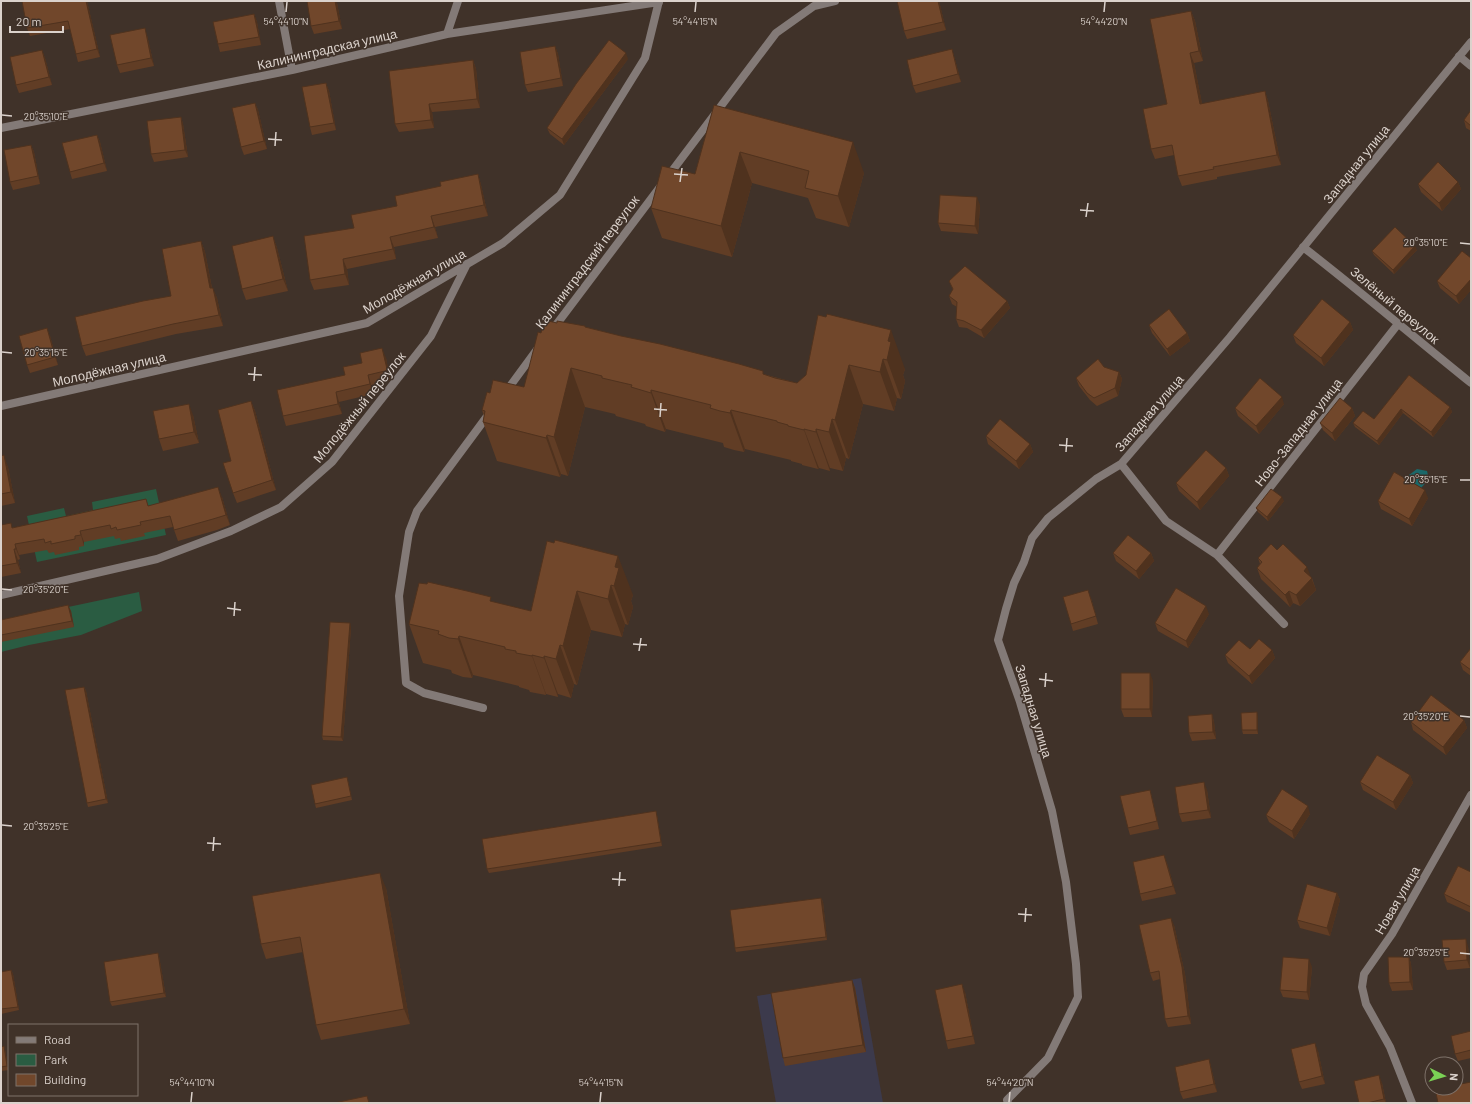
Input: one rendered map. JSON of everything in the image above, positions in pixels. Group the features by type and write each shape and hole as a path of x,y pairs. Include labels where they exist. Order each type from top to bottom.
{"street":[{"path":"279,1 292,70"},
{"path":"447,34 458,1"},
{"name":"Калининградский переулок","path":"502,397 776,33 814,6 835,1"},
{"name":"Калининградская улица","path":"1,128 292,70 447,34 659,2"},
{"name":"Молодёжная улица","path":"1,406 367,324 468,264 502,243 560,195 645,58 659,2"},
{"name":"Западная улица","path":"1008,1103 1007,1100 1048,1058 1078,998 1076,964 1066,882 1052,811 1020,702 998,640 1014,583 1024,562 1032,538 1048,518 1096,479 1121,464 1230,337 1471,42"},
{"path":"1459,56 1471,66"},
{"name":"Зелёный переулок","path":"1303,247 1354,286 1398,324 1471,382"},
{"name":"Молодёжный переулок","path":"1,595 157,559 231,530 281,507 332,462 431,336 468,264"},
{"name":"Ново-Западная улица","path":"1217,555 1398,324"},
{"path":"482,708 424,693 406,683 399,596 409,532 417,511 492,410"},
{"path":"1121,464 1166,521 1217,555 1284,624"},
{"name":"Новая улица","path":"1412,1103 1390,1047 1366,1004 1362,987 1364,974 1392,934 1471,795"}],"shaded area":[{"path":"861,978 883,1103 776,1103 757,996"}],"green space":[{"path":"156,489 166,535 37,562 27,516 64,508 66,516 93,510 92,502"},
{"path":"139,592 142,611 81,635 1,652 1,616 2,621"}],"water":[{"path":"1417,469 1427,471 1429,479 1421,488 1412,482 1409,475"}],"building":[{"path":"22,1 86,1 97,49 76,54 68,21 27,28"},
{"path":"307,1 335,1 339,21 311,26"},
{"path":"897,1 938,1 943,22 904,31"},
{"path":"1191,11 1199,51 1190,53 1200,104 1265,91 1277,155 1213,167 1214,169 1178,176 1172,145 1151,149 1143,109 1167,104 1150,19"},
{"path":"254,14 259,37 218,44 213,22"},
{"path":"145,28 151,58 117,65 110,35"},
{"path":"609,40 626,53 562,139 547,128 576,84"},
{"path":"555,46 561,78 525,85 520,52"},
{"path":"952,49 958,74 913,86 907,60"},
{"path":"42,50 49,77 16,85 10,57"},
{"path":"473,60 477,99 429,104 431,120 395,124 389,71"},
{"path":"326,83 334,123 310,127 302,87"},
{"path":"255,103 264,141 241,147 232,108"},
{"path":"714,105 853,142 838,196 805,188 809,171 740,152 721,226 651,208 662,166 695,174"},
{"path":"1471,110 1471,126 1464,120"},
{"path":"181,117 185,150 151,154 147,121"},
{"path":"97,135 104,163 70,172 62,143"},
{"path":"31,145 38,176 10,182 4,150"},
{"path":"1438,162 1458,182 1439,203 1418,184"},
{"path":"478,174 484,205 431,216 434,227 390,237 393,249 343,259 345,274 310,280 304,236 354,228 351,215 397,206 395,196 441,186 440,182"},
{"path":"940,195 977,197 975,226 938,223"},
{"path":"1395,227 1415,246 1393,270 1372,251"},
{"path":"273,236 283,279 242,289 232,246"},
{"path":"201,241 210,288 213,288 219,315 173,324 82,346 75,317 171,296 162,249"},
{"path":"1462,251 1471,258 1471,279 1456,296 1437,281"},
{"path":"965,266 1007,301 981,330 964,321 956,319 957,302 949,296 953,289 949,281"},
{"path":"1322,299 1350,322 1321,358 1293,335"},
{"path":"1169,309 1187,333 1167,349 1149,325"},
{"path":"827,314 891,330 888,341 891,342 887,360 883,359 880,372 849,365 835,420 832,419 829,432 816,429 816,432 804,430 788,426 777,421 731,410 730,413 720,411 710,408 711,405 651,390 651,393 631,387 632,385 602,378 602,376 571,368 554,437 547,435 546,438 483,422 485,411 482,410 487,392 490,393 493,380 524,387 538,332 541,333 544,320 585,326 621,336 660,344 739,364 763,371 763,374 775,378 797,383 806,375 818,315 826,317"},
{"path":"47,328 55,357 27,365 19,336"},
{"path":"382,348 387,369 385,371 368,375 370,384 336,392 338,404 283,416 277,390 345,375 343,367 362,363 360,353"},
{"path":"1098,359 1104,367 1119,372 1115,388 1094,398 1087,393 1076,378"},
{"path":"1409,375 1450,407 1431,432 1401,409 1377,441 1353,423 1363,411 1374,419"},
{"path":"1260,378 1282,397 1256,426 1235,408"},
{"path":"1340,398 1352,408 1332,433 1320,423"},
{"path":"251,401 272,480 233,493 223,463 231,461 218,410"},
{"path":"189,404 194,432 159,439 153,411"},
{"path":"1000,419 1030,444 1016,461 986,436"},
{"path":"1206,450 1226,468 1197,502 1176,483"},
{"path":"4,455 11,492 1,494 1,456"},
{"path":"1394,472 1425,490 1409,519 1378,501"},
{"path":"218,487 226,515 174,530 170,516 140,522 141,525 117,530 116,527 111,529 110,525 80,531 81,535 75,536 75,539 51,544 51,541 45,543 44,539 15,544 16,549 14,549 17,563 1,566 1,525 11,523 12,528 146,499 148,506"},
{"path":"1271,489 1282,497 1267,517 1256,508"},
{"path":"1128,535 1151,553 1136,571 1113,553"},
{"path":"555,540 618,556 615,567 619,568 614,586 611,585 608,599 577,591 563,646 560,645 556,659 516,653 516,651 505,649 505,647 459,636 458,639 449,638 438,634 439,631 409,624 419,583 427,584 428,582 491,597 490,601 531,611 547,541 554,543"},
{"path":"1271,544 1277,550 1283,544 1307,567 1304,571 1312,578 1296,595 1289,591 1285,595 1257,568 1262,562 1258,558"},
{"path":"1176,588 1206,606 1186,641 1155,623"},
{"path":"1088,590 1096,616 1071,624 1063,597"},
{"path":"68,605 72,621 1,635 1,620"},
{"path":"330,622 350,623 341,737 322,736"},
{"path":"1259,639 1272,650 1249,676 1225,655 1239,640 1250,649"},
{"path":"1471,648 1471,670 1460,662"},
{"path":"1121,673 1150,673 1150,709 1121,709"},
{"path":"84,687 106,799 87,803 65,690"},
{"path":"1431,695 1464,720 1443,747 1411,722"},
{"path":"1257,712 1257,730 1242,730 1241,713"},
{"path":"1212,714 1213,732 1189,733 1188,716"},
{"path":"1377,755 1410,775 1393,802 1360,782"},
{"path":"347,777 351,796 315,804 311,785"},
{"path":"1204,782 1208,810 1179,814 1175,787"},
{"path":"1282,789 1308,806 1292,831 1266,815"},
{"path":"1150,790 1157,821 1128,828 1120,796"},
{"path":"656,811 661,842 487,869 482,839"},
{"path":"1164,855 1173,886 1140,894 1133,862"},
{"path":"1458,866 1471,872 1471,907 1444,894"},
{"path":"380,873 404,1009 316,1025 300,937 261,944 252,896"},
{"path":"1307,884 1337,893 1327,928 1297,920"},
{"path":"821,898 826,937 735,948 730,910"},
{"path":"1171,918 1182,967 1188,1016 1165,1019 1159,971 1150,973 1139,925"},
{"path":"1466,939 1467,960 1444,962 1442,940"},
{"path":"158,953 164,993 110,1002 104,962"},
{"path":"1283,957 1309,959 1307,992 1280,990"},
{"path":"1388,957 1409,957 1410,982 1389,983"},
{"path":"11,970 18,1007 1,1009 1,972"},
{"path":"852,980 863,1045 783,1058 771,993"},
{"path":"962,984 973,1036 946,1041 935,990"},
{"path":"1471,1031 1471,1050 1455,1054 1451,1036"},
{"path":"1315,1043 1322,1076 1299,1082 1291,1049"},
{"path":"4,1046 7,1066 1,1067 1,1047"},
{"path":"1209,1059 1214,1084 1180,1092 1175,1067"},
{"path":"1379,1075 1384,1099 1367,1103 1359,1103 1354,1081"},
{"path":"1471,1082 1471,1103 1438,1103 1437,1096 1464,1096 1464,1083"},
{"path":"367,1096 369,1103 334,1103"}]}
